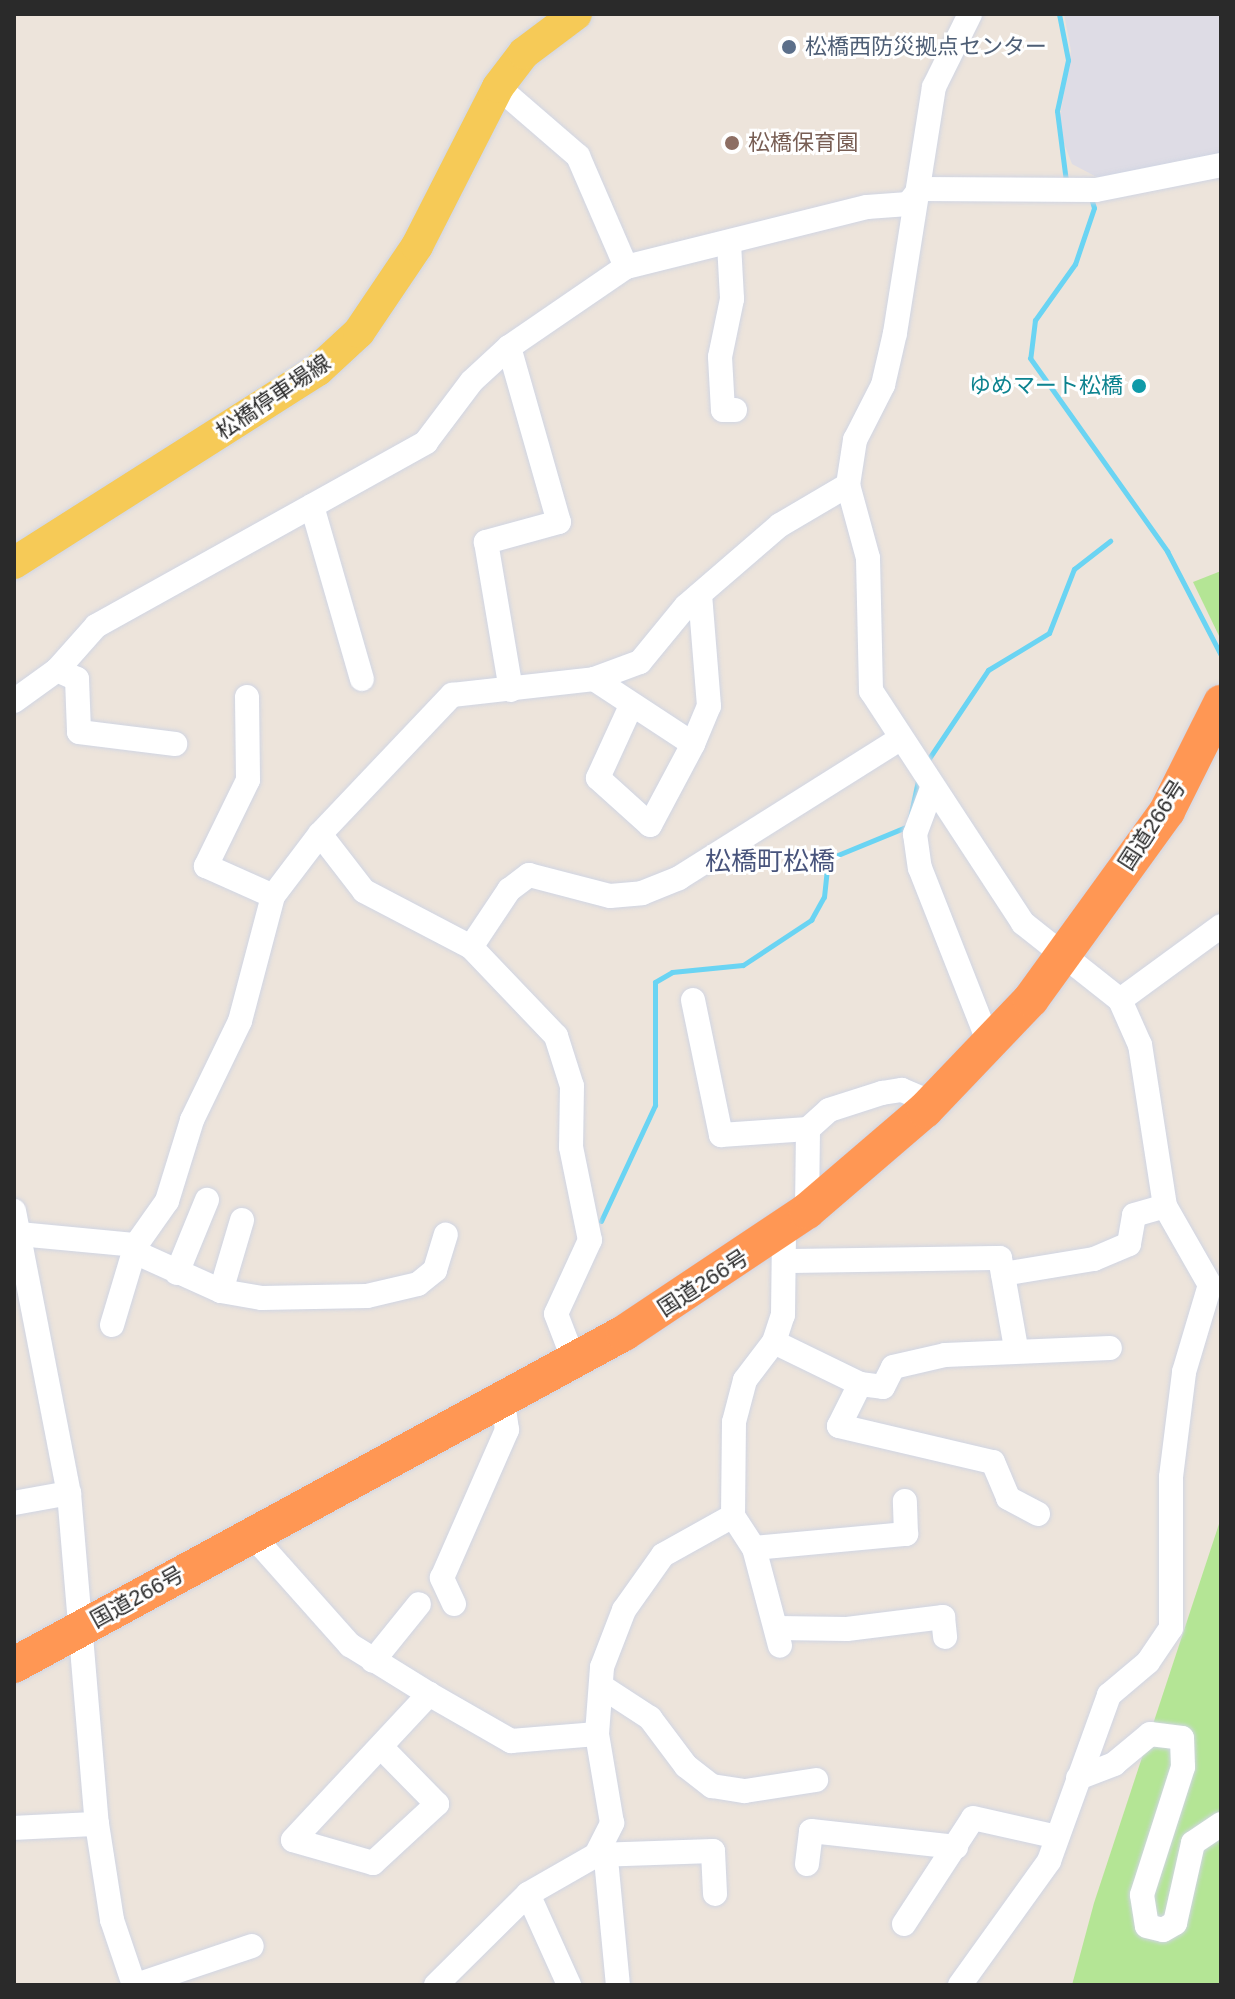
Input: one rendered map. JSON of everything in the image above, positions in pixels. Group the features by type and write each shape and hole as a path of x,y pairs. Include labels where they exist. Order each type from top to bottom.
{"highway":[{"name":"国道266号","path":"14,1665 502,1395 670,1307 792,1233 990,1046 1061,959 1167,811 1221,703"}],"main road":[{"name":"松橋停車場線","path":"14,563 308,377 351,340 417,246 498,87 524,53 576,14"}],"street":[{"path":"960,1985 1049,1861 1109,1695 1148,1662 1171,1628 1171,1477 1184,1372 1210,1285 1165,1206 1140,1045 1120,1000 1061,959 1023,923 898,740 871,691 868,558 848,485 855,440 883,385 920,189 934,87 970,14"},
{"path":"498,87 578,156 626,267"},
{"path":"920,189 1035,194 1064,188 1106,188 1221,165"},
{"path":"14,701 57,670 96,626 426,442 509,347 626,267 867,207 908,204 920,189"},
{"path":"729,243 732,299 720,357 723,410 735,410"},
{"path":"509,347 559,522 486,542 489,591 511,690"},
{"path":"112,1325 138,1249 167,1201 192,1120 240,1021 273,896 320,834 452,695 594,679 640,662 700,594 780,525 848,485"},
{"path":"312,506 362,679"},
{"path":"630,708 598,778 650,825 693,744 709,706 700,594"},
{"path":"57,670 77,679 79,732 175,744"},
{"path":"594,679 630,708 693,744"},
{"path":"247,697 248,780 206,866 273,896"},
{"path":"471,947 509,890 529,875 610,896 642,893 679,878 898,740"},
{"path":"925,778 915,834 920,868 990,1046"},
{"path":"320,834 364,891 390,910 471,947 527,1000 565,1057 572,1158 590,1240 556,1314 573,1358"},
{"path":"1120,1000 1221,926"},
{"path":"693,1000 721,1135 808,1129 829,1110 882,1093 902,1090 933,1103"},
{"path":"808,1129 774,1342 745,1380 734,1422 733,1516 754,1548 779,1637 943,1616"},
{"path":"177,1273 207,1200"},
{"path":"1003,1274 1094,1259 1129,1244 1134,1215 1165,1206"},
{"path":"221,1291 242,1220"},
{"path":"252,1946 135,1985 112,1920 97,1824 84,1626 69,1493 16,1222 138,1249 177,1273 221,1291 262,1298 367,1296 418,1284 435,1270 446,1235"},
{"path":"792,1233 1000,1258 1016,1348"},
{"path":"774,1342 860,1384 883,1387 893,1367 945,1355 965,1359 1041,1345 1058,1355 1110,1348"},
{"path":"860,1384 839,1426 993,1462 1008,1498 1038,1514"},
{"path":"454,1604 442,1578 507,1430 502,1395"},
{"path":"14,1503 69,1493"},
{"path":"754,1548 906,1534 905,1501"},
{"path":"618,1985 601,1857 612,1823 597,1734 601,1686 624,1610 652,1569 733,1516"},
{"path":"251,1534 350,1645 429,1694 511,1741 597,1734"},
{"path":"373,1661 419,1604"},
{"path":"601,1686 650,1718 686,1766 712,1786 745,1791 816,1780"},
{"path":"381,1747 437,1804 373,1863 293,1840 429,1694"},
{"path":"1078,1778 1114,1764 1150,1734 1182,1738 1183,1767 1142,1895 1147,1926 1163,1930 1175,1923 1193,1843 1221,1824"},
{"path":"904,1924 973,1818 1057,1837"},
{"path":"14,1828 97,1824"},
{"path":"807,1864 811,1831 956,1847"},
{"path":"436,1985 528,1894 601,1857 713,1851 715,1894"},
{"path":"528,1894 569,1985"}],"shaded area":[{"path":"1064,14 1221,14 1221,157 1176,161 1112,185 1072,164 1058,128 1071,51"}],"green space":[{"path":"1221,571 1221,640 1193,582"},
{"path":"1221,1518 1221,1985 1072,1985 1094,1903"}],"waterway":[{"path":"1059,14 1068,60 1057,111 1066,181"},
{"path":"1091,198 1094,208 1075,264 1035,320 1030,358 1167,551 1221,655"},
{"path":"926,763 988,670 1049,633 1074,569 1110,541"},
{"path":"910,818 918,779"},
{"path":"601,1221 655,1105 655,982 672,972 743,965 811,920 824,897 828,859 906,827"}],"place":[{"name":"松橋西防災拠点センター","path":"789,47"},
{"name":"松橋保育園","path":"732,143"},
{"name":"ゆめマート松橋","path":"1139,386"}],"district":[{"name":"松橋町松橋","path":"770,862"}]}
